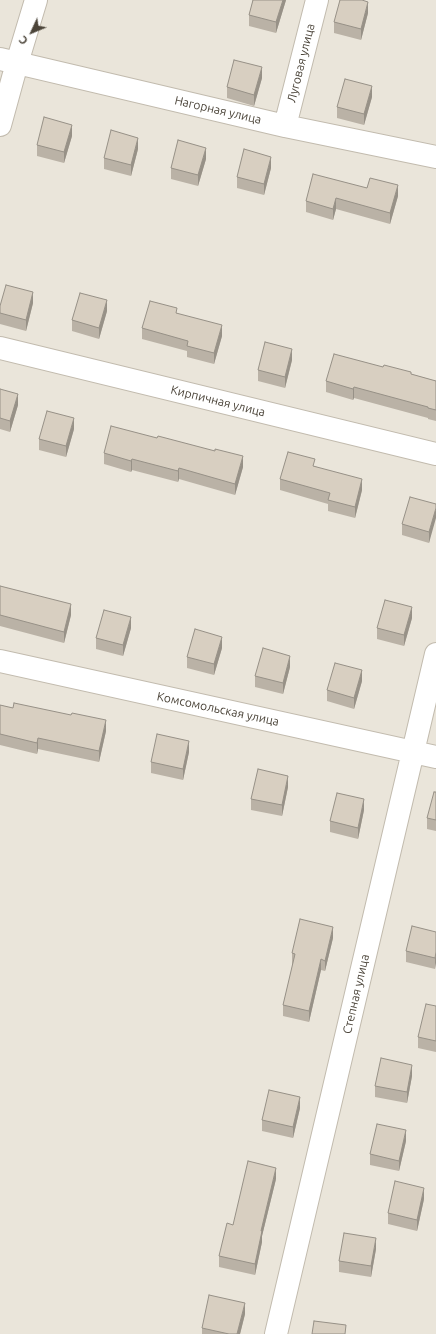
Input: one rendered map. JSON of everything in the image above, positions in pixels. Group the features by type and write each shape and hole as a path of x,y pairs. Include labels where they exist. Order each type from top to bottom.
{"street":[{"path":"0,125 8,61 36,0"},
{"name":"Луговая улица","path":"285,126 317,0"},
{"name":"Нагорная улица","path":"8,61 285,126 436,158"},
{"name":"Кирпичная улица","path":"0,348 436,454"},
{"name":"Степная улица","path":"276,1334 436,654"},
{"name":"Комсомольская улица","path":"0,661 436,757"}],"shaded area":[{"path":"0,0 436,0 436,1334 0,1334"}],"building":[{"path":"253,0 283,0 276,22 249,15"},
{"path":"340,0 362,0 368,2 361,29 334,22"},
{"path":"234,60 262,67 254,95 227,87"},
{"path":"345,79 372,86 364,114 337,107"},
{"path":"44,117 72,125 64,152 37,145"},
{"path":"111,130 138,138 131,165 104,158"},
{"path":"178,140 206,148 198,175 171,168"},
{"path":"244,149 271,157 264,184 237,177"},
{"path":"313,174 367,188 370,178 398,185 390,213 336,198 333,209 306,201"},
{"path":"6,285 33,292 26,320 0,313 0,306"},
{"path":"80,293 107,300 99,328 72,320"},
{"path":"150,301 177,308 176,313 222,325 214,353 187,346 188,341 142,328"},
{"path":"265,342 292,349 285,377 258,370"},
{"path":"334,354 383,367 384,365 411,372 411,374 436,381 436,410 354,387 353,389 326,381"},
{"path":"0,389 18,394 10,421 0,418"},
{"path":"47,411 74,418 66,446 39,439"},
{"path":"111,426 157,438 158,436 215,451 215,449 243,456 235,484 179,468 178,471 132,459 131,461 104,453"},
{"path":"288,452 315,459 313,466 362,479 355,507 328,500 330,493 280,479"},
{"path":"410,497 436,504 429,532 402,524"},
{"path":"0,586 71,604 64,632 0,615"},
{"path":"385,600 412,607 404,635 377,628"},
{"path":"104,610 131,617 123,645 96,638"},
{"path":"195,629 222,637 214,664 187,657"},
{"path":"263,648 290,656 283,683 255,676"},
{"path":"335,663 362,670 354,698 327,690"},
{"path":"14,703 71,715 72,713 106,720 99,751 38,738 37,743 0,734 0,705 13,708"},
{"path":"157,734 189,741 183,769 151,762"},
{"path":"258,769 288,776 282,805 251,799"},
{"path":"434,792 436,792 436,820 427,818"},
{"path":"337,793 364,799 358,828 330,821"},
{"path":"300,919 333,927 325,961 321,959 309,1011 283,1005 295,954 292,953"},
{"path":"412,926 436,932 435,958 406,951"},
{"path":"426,1004 436,1006 436,1041 418,1037"},
{"path":"381,1058 412,1065 407,1092 375,1086"},
{"path":"269,1090 300,1097 293,1127 262,1120"},
{"path":"377,1124 406,1130 399,1161 370,1154"},
{"path":"248,1161 276,1168 255,1264 219,1256 227,1223 233,1225"},
{"path":"395,1181 424,1188 417,1220 388,1213"},
{"path":"344,1233 376,1238 371,1266 339,1261"},
{"path":"209,1295 245,1303 237,1334 229,1334 202,1328"},
{"path":"314,1321 346,1325 345,1334 312,1334"}]}
